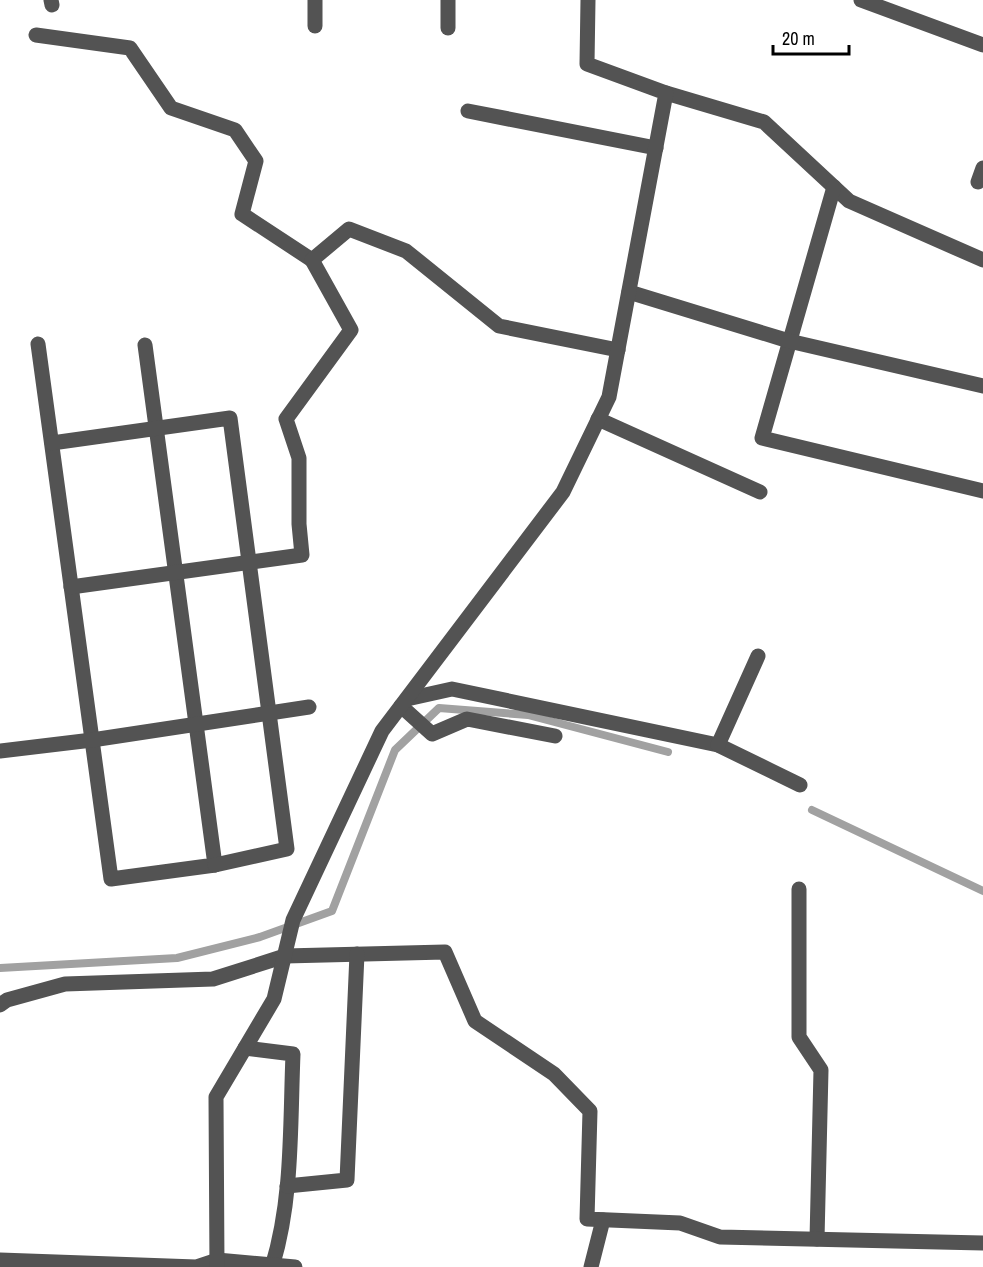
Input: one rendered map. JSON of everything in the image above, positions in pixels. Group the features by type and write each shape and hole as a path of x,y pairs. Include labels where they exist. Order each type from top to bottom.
{"street":[{"path":"315,0 315,26"},
{"path":"448,0 448,28"},
{"path":"588,0 587,64 666,93 764,122 849,201 983,260"},
{"path":"861,0 983,45"},
{"path":"36,35 130,48 171,108 235,130 256,161 242,214 312,260 351,330 286,419 299,458 299,524 302,555 71,586"},
{"path":"217,1264 216,1097 274,999 293,920 382,731 563,492 609,397 666,93"},
{"path":"468,111 656,148"},
{"path":"834,187 762,438 983,491"},
{"path":"312,260 349,229 406,251 500,327 618,350"},
{"path":"629,292 789,341 983,386"},
{"path":"39,344 52,443 71,586 111,879 215,865 287,849 230,418 52,443"},
{"path":"145,345 215,865"},
{"path":"598,419 760,492"},
{"path":"718,745 759,656"},
{"path":"404,703 452,689 718,745 800,785"},
{"path":"404,703 432,734 467,720 555,736"},
{"path":"0,751 92,740 309,707"},
{"path":"799,889 799,1037 821,1070 817,1239"},
{"path":"0,1005 7,1000 65,984 213,979 285,957 445,952 475,1021 554,1074 590,1111 587,1219 680,1223 720,1237 983,1243"},
{"path":"287,1186 347,1180 357,954"},
{"path":"245,1047 293,1054 287,1186 282,1237 272,1267"},
{"path":"591,1267 603,1220"},
{"path":"0,1260 196,1267 217,1264 296,1267"}],"waterway":[{"path":"0,968 177,958 260,937 332,911 395,750 439,708 528,715 668,752"},
{"path":"812,810 983,891"}]}
